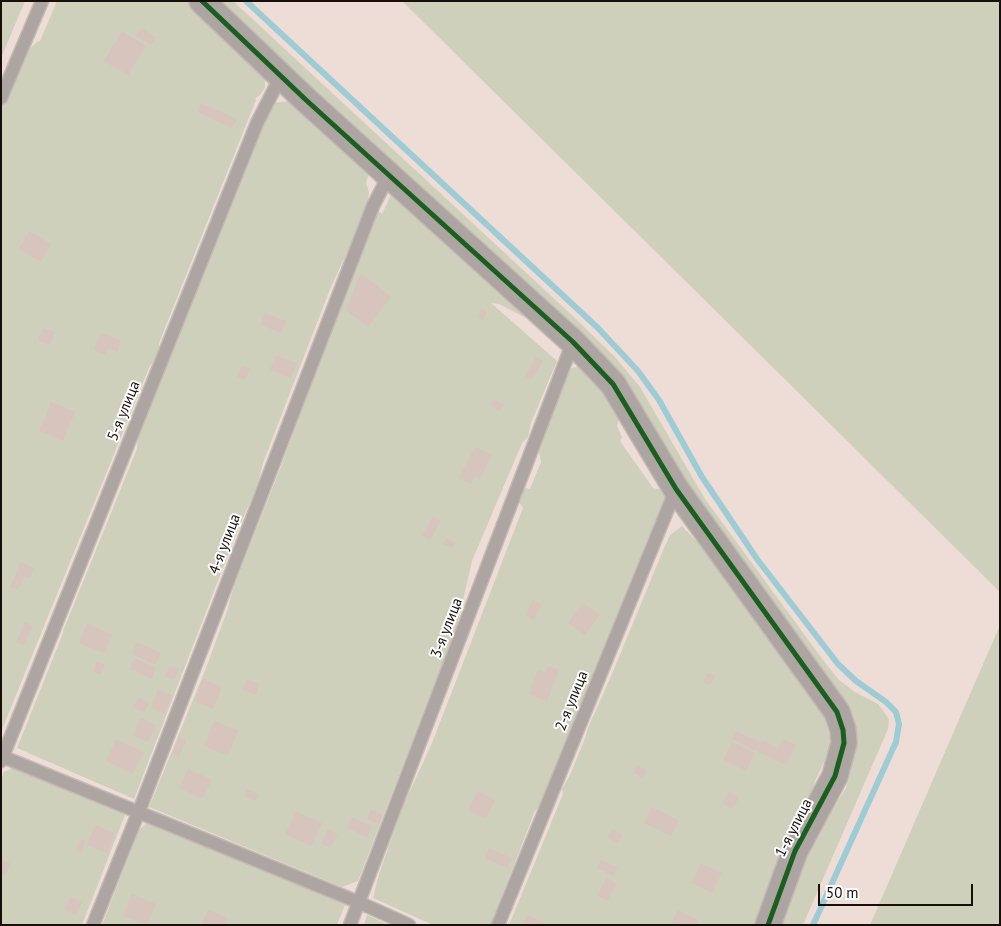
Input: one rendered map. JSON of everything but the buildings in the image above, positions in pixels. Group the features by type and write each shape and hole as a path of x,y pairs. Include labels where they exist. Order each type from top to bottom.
{"street":[{"path":"202,1 281,76 573,342 613,384 676,489"},
{"name":"1-я улица","path":"676,489 837,712 842,730 844,743 835,776 795,851 768,925"}],"lane":[{"path":"1,98 42,1"},
{"name":"5-я улица","path":"2,758 257,123 281,76"},
{"name":"4-я улица","path":"93,925 373,206 389,175"},
{"name":"3-я улица","path":"350,925 573,342"},
{"name":"2-я улица","path":"498,925 676,489"},
{"path":"2,758 139,811 409,925"}],"green space":[{"path":"1,1 25,1 1,58"},
{"path":"57,1 198,1 265,72 265,87 255,99 159,343 159,353 149,368 1,732 1,100 26,52 40,41"},
{"path":"218,1 233,1 614,356 640,387 705,499 823,660 839,680 855,692 878,704 889,719 888,729 803,925 774,925 808,849 846,788 852,767 851,744 744,571 653,433"},
{"path":"402,1 1000,1 1000,592"},
{"path":"289,101 308,111 370,171 366,183 369,192 366,212 330,289 263,463 258,484 234,539 134,799 17,748 137,449 138,437 199,286 207,255 273,103"},
{"path":"399,193 455,253 467,259 527,314 522,316 499,304 491,303 557,361 531,423 528,437 522,443 472,561 457,626 358,881 342,887 149,807 206,668 234,586 280,469 376,210 382,214 391,195"},
{"path":"584,366 592,371 620,416 617,426 622,437 620,441 653,488 663,490 671,499 655,536 649,536 569,733 569,740 558,759 557,769 542,804 535,811 491,924 433,925 373,898 379,874 403,806 432,743 523,508 518,501 521,491 526,488 530,489 541,462 539,452 540,440 561,378 572,368"},
{"path":"682,526 701,546 710,551 823,713 830,737 829,752 815,781 812,797 796,826 793,828 755,925 509,925 563,794 562,789 570,775 587,730 664,548 670,535"},
{"path":"1000,625 1000,925 870,925"},
{"path":"13,768 125,815 82,925 1,925 1,779 4,772"},
{"path":"147,823 274,875 281,874 334,896 336,901 345,905 337,925 102,925 139,830"},
{"path":"367,915 388,925 364,925"}],"waterway":[{"path":"246,1 598,328 638,371 659,400 702,477 757,559 838,664 856,681 886,702 896,712 899,724 896,742 813,925"}],"cycle path":[{"path":"202,1 306,100 573,342 613,384 676,489 837,712 843,730 844,743 835,776 795,851 768,925"}]}
